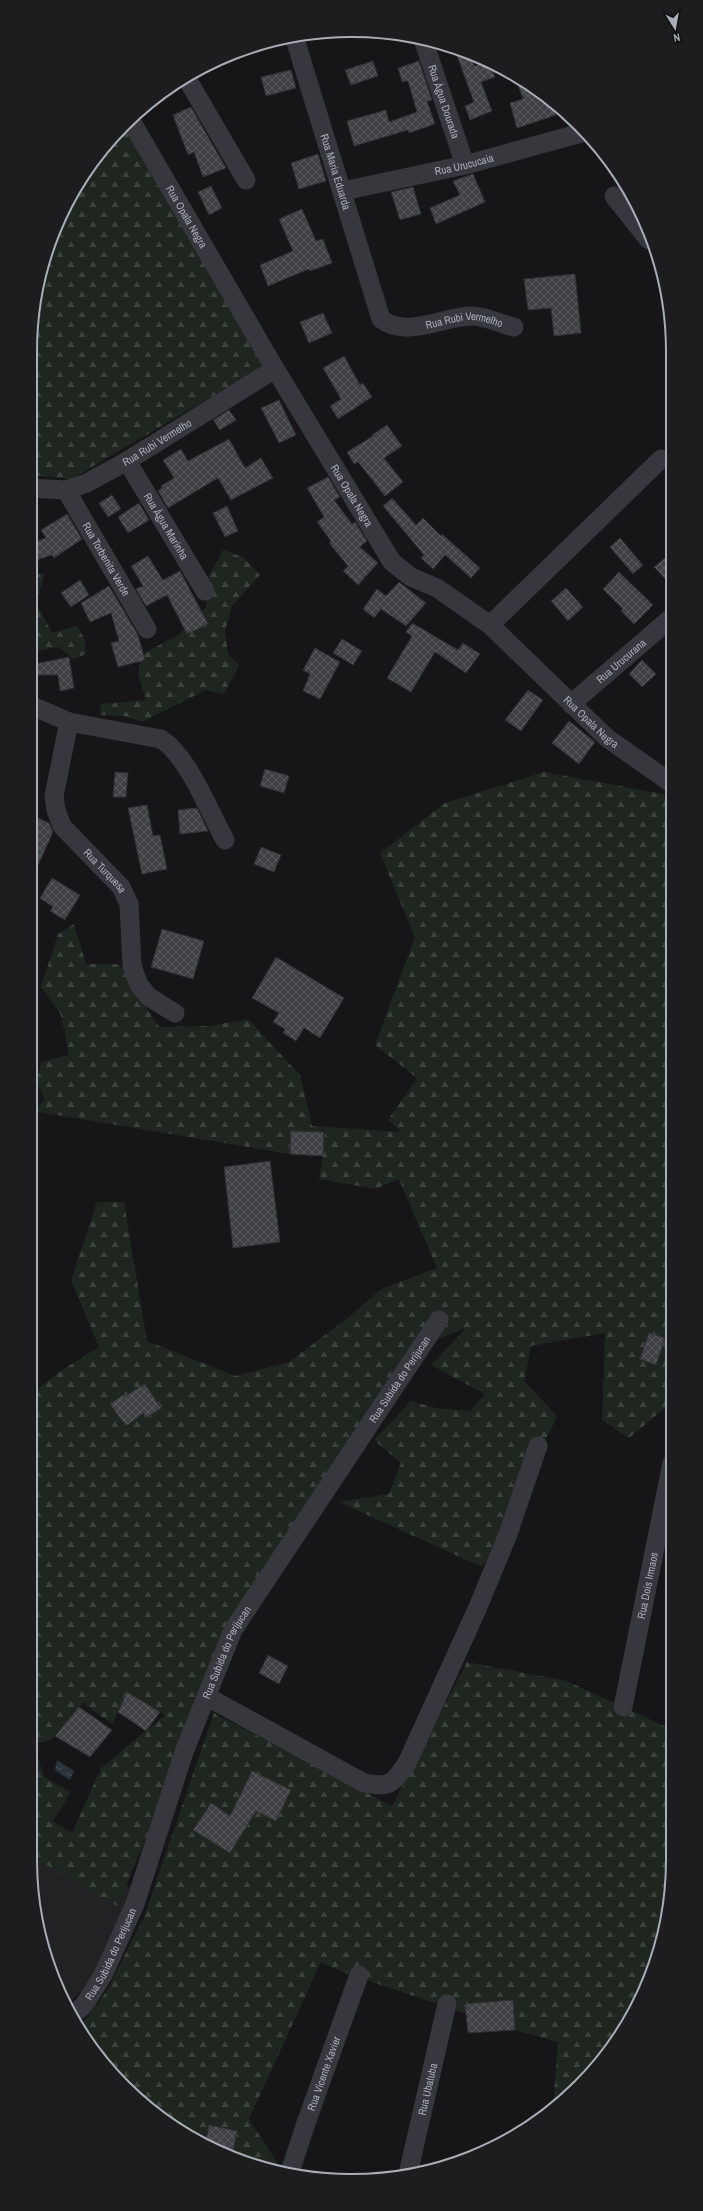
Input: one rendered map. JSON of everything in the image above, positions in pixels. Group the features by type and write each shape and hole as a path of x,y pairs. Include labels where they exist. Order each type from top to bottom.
{"street":[{"name":"Rua Maria Eduarda","path":"296,42 343,191 376,307"},
{"name":"Rua Água Dourada","path":"425,46 465,164"},
{"path":"189,82 246,180"},
{"name":"Rua Opala Negra","path":"133,125 276,369 392,562 411,577 437,588 490,625 607,738 666,779"},
{"name":"Rua Urucucaia","path":"343,191 465,164 578,134"},
{"path":"614,196 642,231"},
{"name":"Rua Rubi Vermelho","path":"376,307 381,319 389,325 423,326 472,316 514,327"},
{"name":"Rua Rubi Vermelho","path":"37,488 66,490 87,483 127,461 276,369"},
{"path":"490,625 661,459"},
{"name":"Rua Água Marinha","path":"127,461 206,591"},
{"name":"Rua Torbenita Verde","path":"66,490 148,628"},
{"name":"Rua Urucurana","path":"571,704 666,622"},
{"path":"37,708 69,722 161,739 172,746 184,762 224,840"},
{"name":"Rua Turquesa","path":"69,722 54,796 56,810 62,826 120,887 129,904 132,966 139,985 149,997 175,1013"},
{"name":"Rua Subida do Perijucan","path":"76,2012 84,2005 103,1975 135,1904 184,1752 233,1630 439,1320"},
{"path":"206,1696 364,1783 380,1786 393,1782 406,1763 478,1607 508,1534 538,1446"},
{"name":"Rua Dois Irmaos","path":"623,1707 666,1493"},
{"name":"Rua Vicente Xavier","path":"291,2168 359,1975"},
{"name":"Rua Ubatuba","path":"409,2169 447,2004"}],"shaded area":[{"path":"37,1845 133,1888 93,1976 71,2002 54,1961 43,1921 38,1880"}],"green space":[{"path":"128,130 271,362 71,479 37,476 37,352 43,290 54,250 69,212 79,194 102,160"},
{"path":"223,550 243,557 260,575 232,606 225,631 228,654 239,665 224,694 206,690 142,722 125,716 100,715 101,704 146,700 138,674 141,655 178,635 206,607 209,575"},
{"path":"45,573 37,599 37,574"},
{"path":"37,604 52,633 77,626 85,640 86,654 73,659 59,647 37,651"},
{"path":"544,772 666,796 666,1407 629,1438 602,1420 605,1333 531,1346 524,1381 557,1416 529,1474 508,1534 482,1567 339,1502 389,1494 401,1463 374,1440 411,1401 436,1408 470,1411 485,1394 431,1365 466,1328 407,1351 233,1630 188,1741 117,1906 37,1859 37,1754 44,1777 71,1792 53,1821 72,1833 101,1768 165,1715 128,1692 112,1724 83,1703 51,1740 37,1743 37,1390 62,1370 99,1347 71,1280 97,1202 124,1202 147,1341 236,1376 289,1362 349,1317 381,1289 437,1268 399,1179 375,1189 319,1179 325,1131 291,1131 290,1154 37,1112 37,1107 45,1100 37,1081 41,1062 69,1055 61,1015 41,987 58,934 74,924 86,964 119,964 159,1027 209,1026 248,1019 300,1075 312,1126 401,1132 388,1120 417,1078 375,1045 415,937 380,853 445,803"},
{"path":"467,1662 567,1681 666,1727 666,1860 660,1921 649,1961 634,1999 624,2017 601,2051 574,2082 554,2100 558,2042 515,2030 345,1973 321,1962 249,2119 279,2165 250,2157 212,2142 194,2132 160,2109 129,2082 115,2067 83,2023 106,1992 144,1917 214,1713 392,1806"}],"water":[{"path":"57,1760 74,1771 70,1780 55,1770"}],"building":[{"path":"457,55 472,61 474,66 480,64 492,69 495,77 481,82 492,111 470,120 465,106 474,102"},
{"path":"373,61 378,76 351,85 345,70"},
{"path":"419,61 432,100 427,101 435,124 409,133 408,130 354,146 347,121 386,110 389,122 417,112 408,81 402,82 398,68"},
{"path":"291,70 296,88 266,96 261,77"},
{"path":"518,85 543,102 555,112 556,115 517,128 510,103 523,99"},
{"path":"191,107 226,168 203,177 194,152 188,155 173,115"},
{"path":"318,154 326,181 299,189 291,163"},
{"path":"473,174 485,202 436,224 430,208 460,195 453,181"},
{"path":"211,186 222,208 209,215 198,192"},
{"path":"413,187 421,214 400,220 391,192"},
{"path":"302,209 316,241 323,239 332,263 310,271 309,269 268,286 260,265 293,251 279,219"},
{"path":"575,274 581,333 554,336 551,308 528,310 524,279"},
{"path":"323,313 332,333 309,343 300,322"},
{"path":"344,356 360,385 363,383 372,397 338,419 330,406 341,399 323,368"},
{"path":"279,400 296,435 279,443 261,408"},
{"path":"229,410 236,420 220,430 213,420"},
{"path":"387,425 402,446 384,458 403,482 385,496 358,462 354,464 347,452 373,436 372,435"},
{"path":"229,439 245,468 261,458 273,478 231,500 218,478 168,508 158,491 162,488 161,486 174,478 163,460 181,449 188,461"},
{"path":"328,477 340,497 334,500 352,524 355,522 367,541 360,547 378,563 358,585 343,571 348,566 329,543 331,541 317,522 324,517 307,488"},
{"path":"112,495 121,509 108,517 99,503"},
{"path":"392,498 416,525 423,518 441,536 442,534 480,568 471,578 445,555 433,569 421,558 424,555 383,506"},
{"path":"139,503 149,520 128,533 118,517"},
{"path":"227,506 238,531 225,537 213,513"},
{"path":"67,514 82,539 54,558 52,555 37,560 37,541 46,538 41,530"},
{"path":"620,538 643,565 633,574 610,547"},
{"path":"148,556 163,580 180,571 208,624 187,634 167,595 146,606 136,589 143,586 131,566"},
{"path":"666,557 666,580 654,567"},
{"path":"619,572 653,605 634,624 621,611 623,609 603,589"},
{"path":"80,580 89,595 71,607 61,593"},
{"path":"399,582 426,603 406,626 381,609 374,618 363,609 377,589 386,596"},
{"path":"109,586 138,635 145,660 118,667 111,643 119,641 111,613 90,622 81,603"},
{"path":"566,588 583,607 568,621 551,601"},
{"path":"412,623 458,650 463,643 480,654 466,673 435,652 411,692 387,678 412,636 406,632"},
{"path":"342,639 362,651 353,665 333,653"},
{"path":"315,648 340,662 320,699 303,691 310,674 303,670"},
{"path":"69,657 74,688 60,691 58,675 37,675 37,664"},
{"path":"642,660 656,674 642,687 629,674"},
{"path":"528,690 543,700 521,731 505,720"},
{"path":"569,721 595,742 579,764 552,743"},
{"path":"265,769 289,776 284,793 260,786"},
{"path":"115,772 128,773 126,797 113,797"},
{"path":"147,805 153,836 160,835 167,869 142,874 128,808"},
{"path":"197,808 208,831 180,834 178,810"},
{"path":"37,817 49,823 53,832 37,867"},
{"path":"261,847 281,855 274,872 254,864"},
{"path":"52,878 80,895 65,920 50,911 53,907 40,898"},
{"path":"162,929 204,941 193,979 151,967"},
{"path":"276,957 344,998 320,1038 304,1028 296,1041 283,1033 285,1029 273,1022 279,1013 252,998"},
{"path":"291,1131 324,1132 323,1156 290,1154"},
{"path":"270,1161 280,1242 233,1248 224,1167"},
{"path":"649,1333 665,1338 656,1365 640,1359"},
{"path":"145,1384 161,1408 146,1418 143,1413 126,1426 110,1404 123,1395 124,1397"},
{"path":"268,1655 288,1666 279,1684 259,1673"},
{"path":"127,1692 160,1712 146,1731 118,1712"},
{"path":"79,1707 112,1730 90,1757 55,1736"},
{"path":"252,1771 291,1790 276,1821 256,1811 230,1853 193,1830 211,1803 230,1816"},
{"path":"513,2000 515,2030 468,2033 465,2004"},
{"path":"209,2125 237,2131 233,2151 206,2139"}]}
